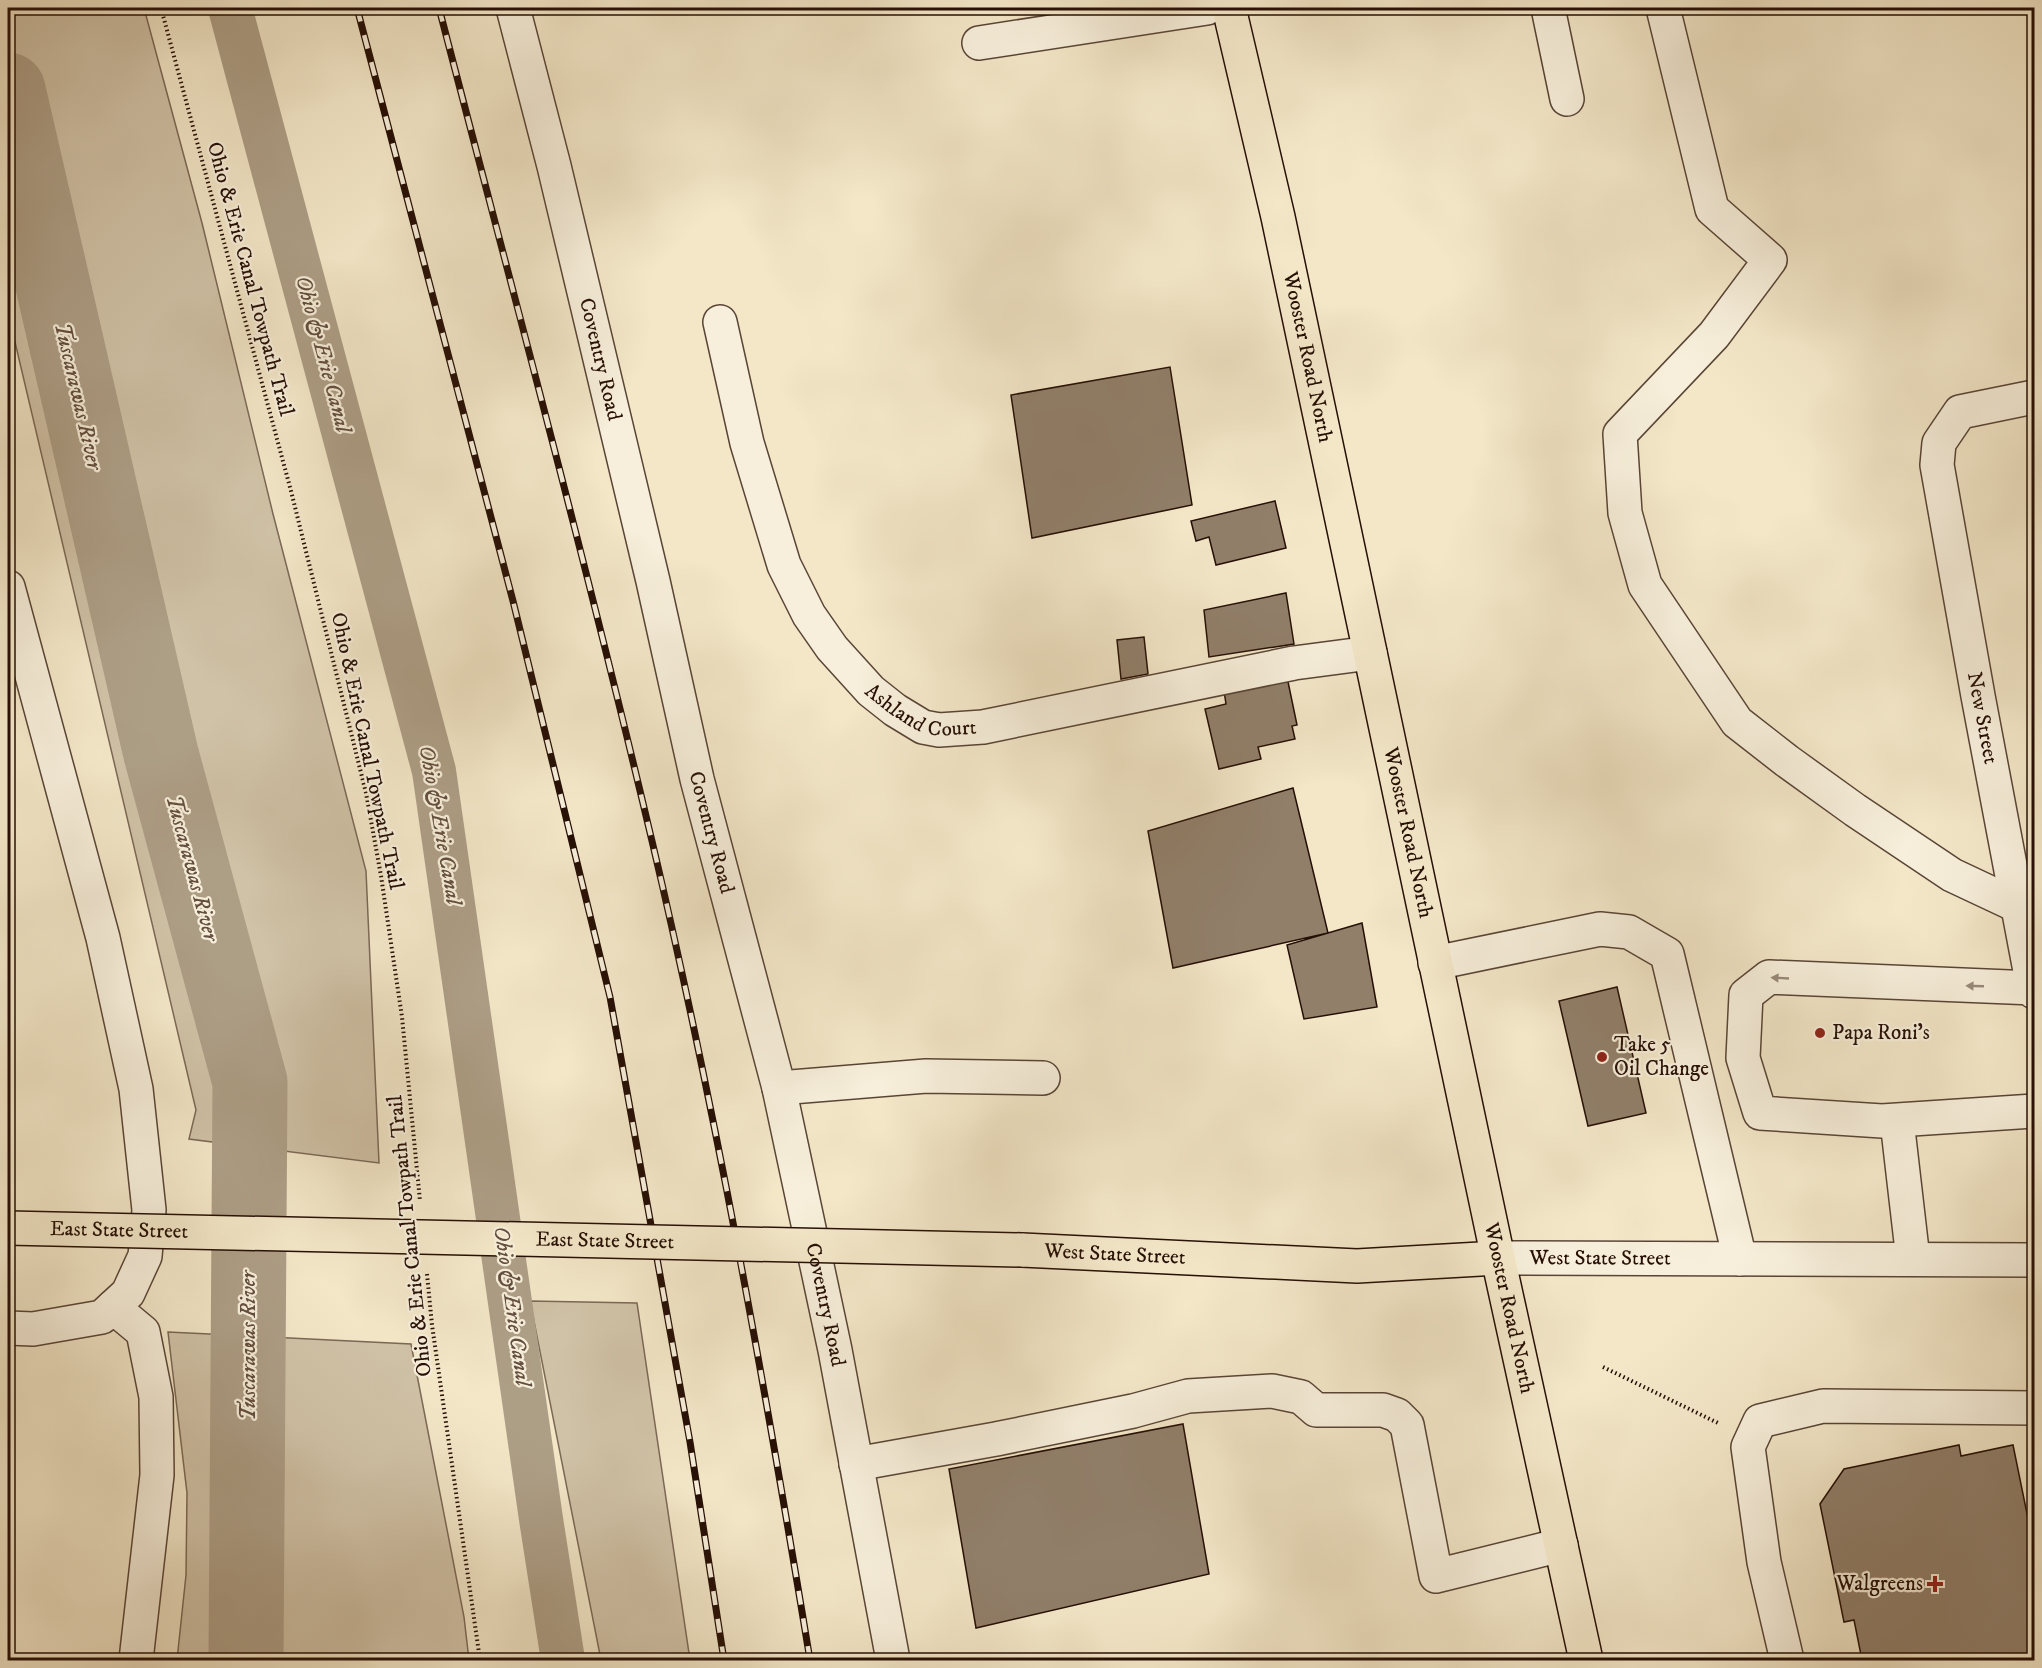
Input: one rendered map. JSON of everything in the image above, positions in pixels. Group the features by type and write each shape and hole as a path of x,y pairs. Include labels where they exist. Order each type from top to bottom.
{"main road":[{"name":"Wooster Road North","path":"1229,8 1278,217 1435,963 1586,1660"},
{"name":"East State Street","path":"8,1228 1022,1250"},
{"name":"West State Street","path":"1022,1250 1357,1266 1498,1258"}],"street":[{"name":"Coventry Road","path":"513,8 554,166 634,500 697,779 779,1088 835,1350 893,1660"},
{"path":"979,44 1207,8"},
{"path":"1548,8 1567,99"},
{"path":"1664,8 1712,209 1770,260 1714,335 1620,434 1625,513 1645,585 1737,722 1845,803 1952,875 2018,906"},
{"name":"Ashland Court","path":"720,322 747,443 784,565 809,615 832,648 871,691 894,710 924,727 939,730 983,727 1294,663 1370,653"},
{"name":"New Street","path":"2034,397 1960,412 1939,443 1937,465 2034,990"},
{"path":"8,587 103,938 136,1089 149,1210 145,1256 128,1293 102,1317 33,1329 8,1328"},
{"path":"1435,963 1600,929 1629,932 1666,954 1740,1259"},
{"path":"2034,990 1769,977 1746,995 1743,1058 1760,1113 1897,1121 2034,1111"},
{"path":"779,1088 926,1076 1042,1078"},
{"path":"1897,1121 1913,1259"},
{"name":"West State Street","path":"1498,1258 2034,1260"},
{"path":"113,1307 143,1332 156,1397 157,1475 136,1660"},
{"path":"856,1464 1110,1416 1188,1396 1272,1390 1301,1396 1316,1410 1383,1410 1397,1415 1407,1425 1436,1576 1561,1545"},
{"path":"1787,1660 1764,1562 1748,1447 1760,1421 1823,1406 2034,1408"}],"path":[{"name":"Ohio & Erie Canal Towpath Trail","path":"161,8 291,491 366,793 402,1017 421,1209"},
{"name":"Ohio & Erie Canal Towpath Trail","path":"427,1267 432,1324 480,1660"},
{"path":"1603,1367 1752,1440"}],"shaded area":[{"path":"8,8 144,8 202,223 273,514 366,871 379,1163 189,1139 196,1110 15,342 8,321"},
{"path":"530,1301 637,1303 690,1660 601,1660"},
{"path":"168,1332 411,1344 464,1617 469,1660 177,1660 186,1575 187,1493"}],"building":[{"path":"1170,367 1192,505 1032,538 1011,395"},
{"path":"1275,501 1286,548 1216,565 1209,537 1196,541 1191,521"},
{"path":"1286,593 1294,644 1209,657 1204,610"},
{"path":"1144,637 1148,674 1121,679 1117,640"},
{"path":"1287,677 1297,725 1292,726 1295,739 1258,747 1261,759 1219,769 1205,709 1226,704 1224,691"},
{"path":"1293,788 1328,933 1173,968 1148,831"},
{"path":"1362,923 1377,1007 1304,1019 1287,945"},
{"name":"Take 5 Oil Change","path":"1617,987 1646,1113 1588,1126 1559,1001"},
{"path":"1183,1424 1209,1574 976,1628 949,1469"},
{"name":"Walgreens","path":"1959,1445 1961,1456 2013,1445 2034,1548 2034,1660 1862,1660 1854,1620 1844,1622 1820,1504 1844,1469"}],"waterway":[{"name":"Ohio & Erie Canal","path":"230,8 434,771 563,1660"},
{"name":"Tuscarawas River","path":"8,90 161,754 250,1082 246,1660"}],"railway":[{"path":"357,8 513,601 610,997 690,1442 724,1660"},
{"path":"439,8 601,632 675,943 738,1249 810,1660"}],"place":[{"name":"Papa Roni's","path":"1820,1033"},
{"name":"Take 5 Oil Change","path":"1602,1057"},
{"name":"Walgreens","path":"1935,1584"}]}
